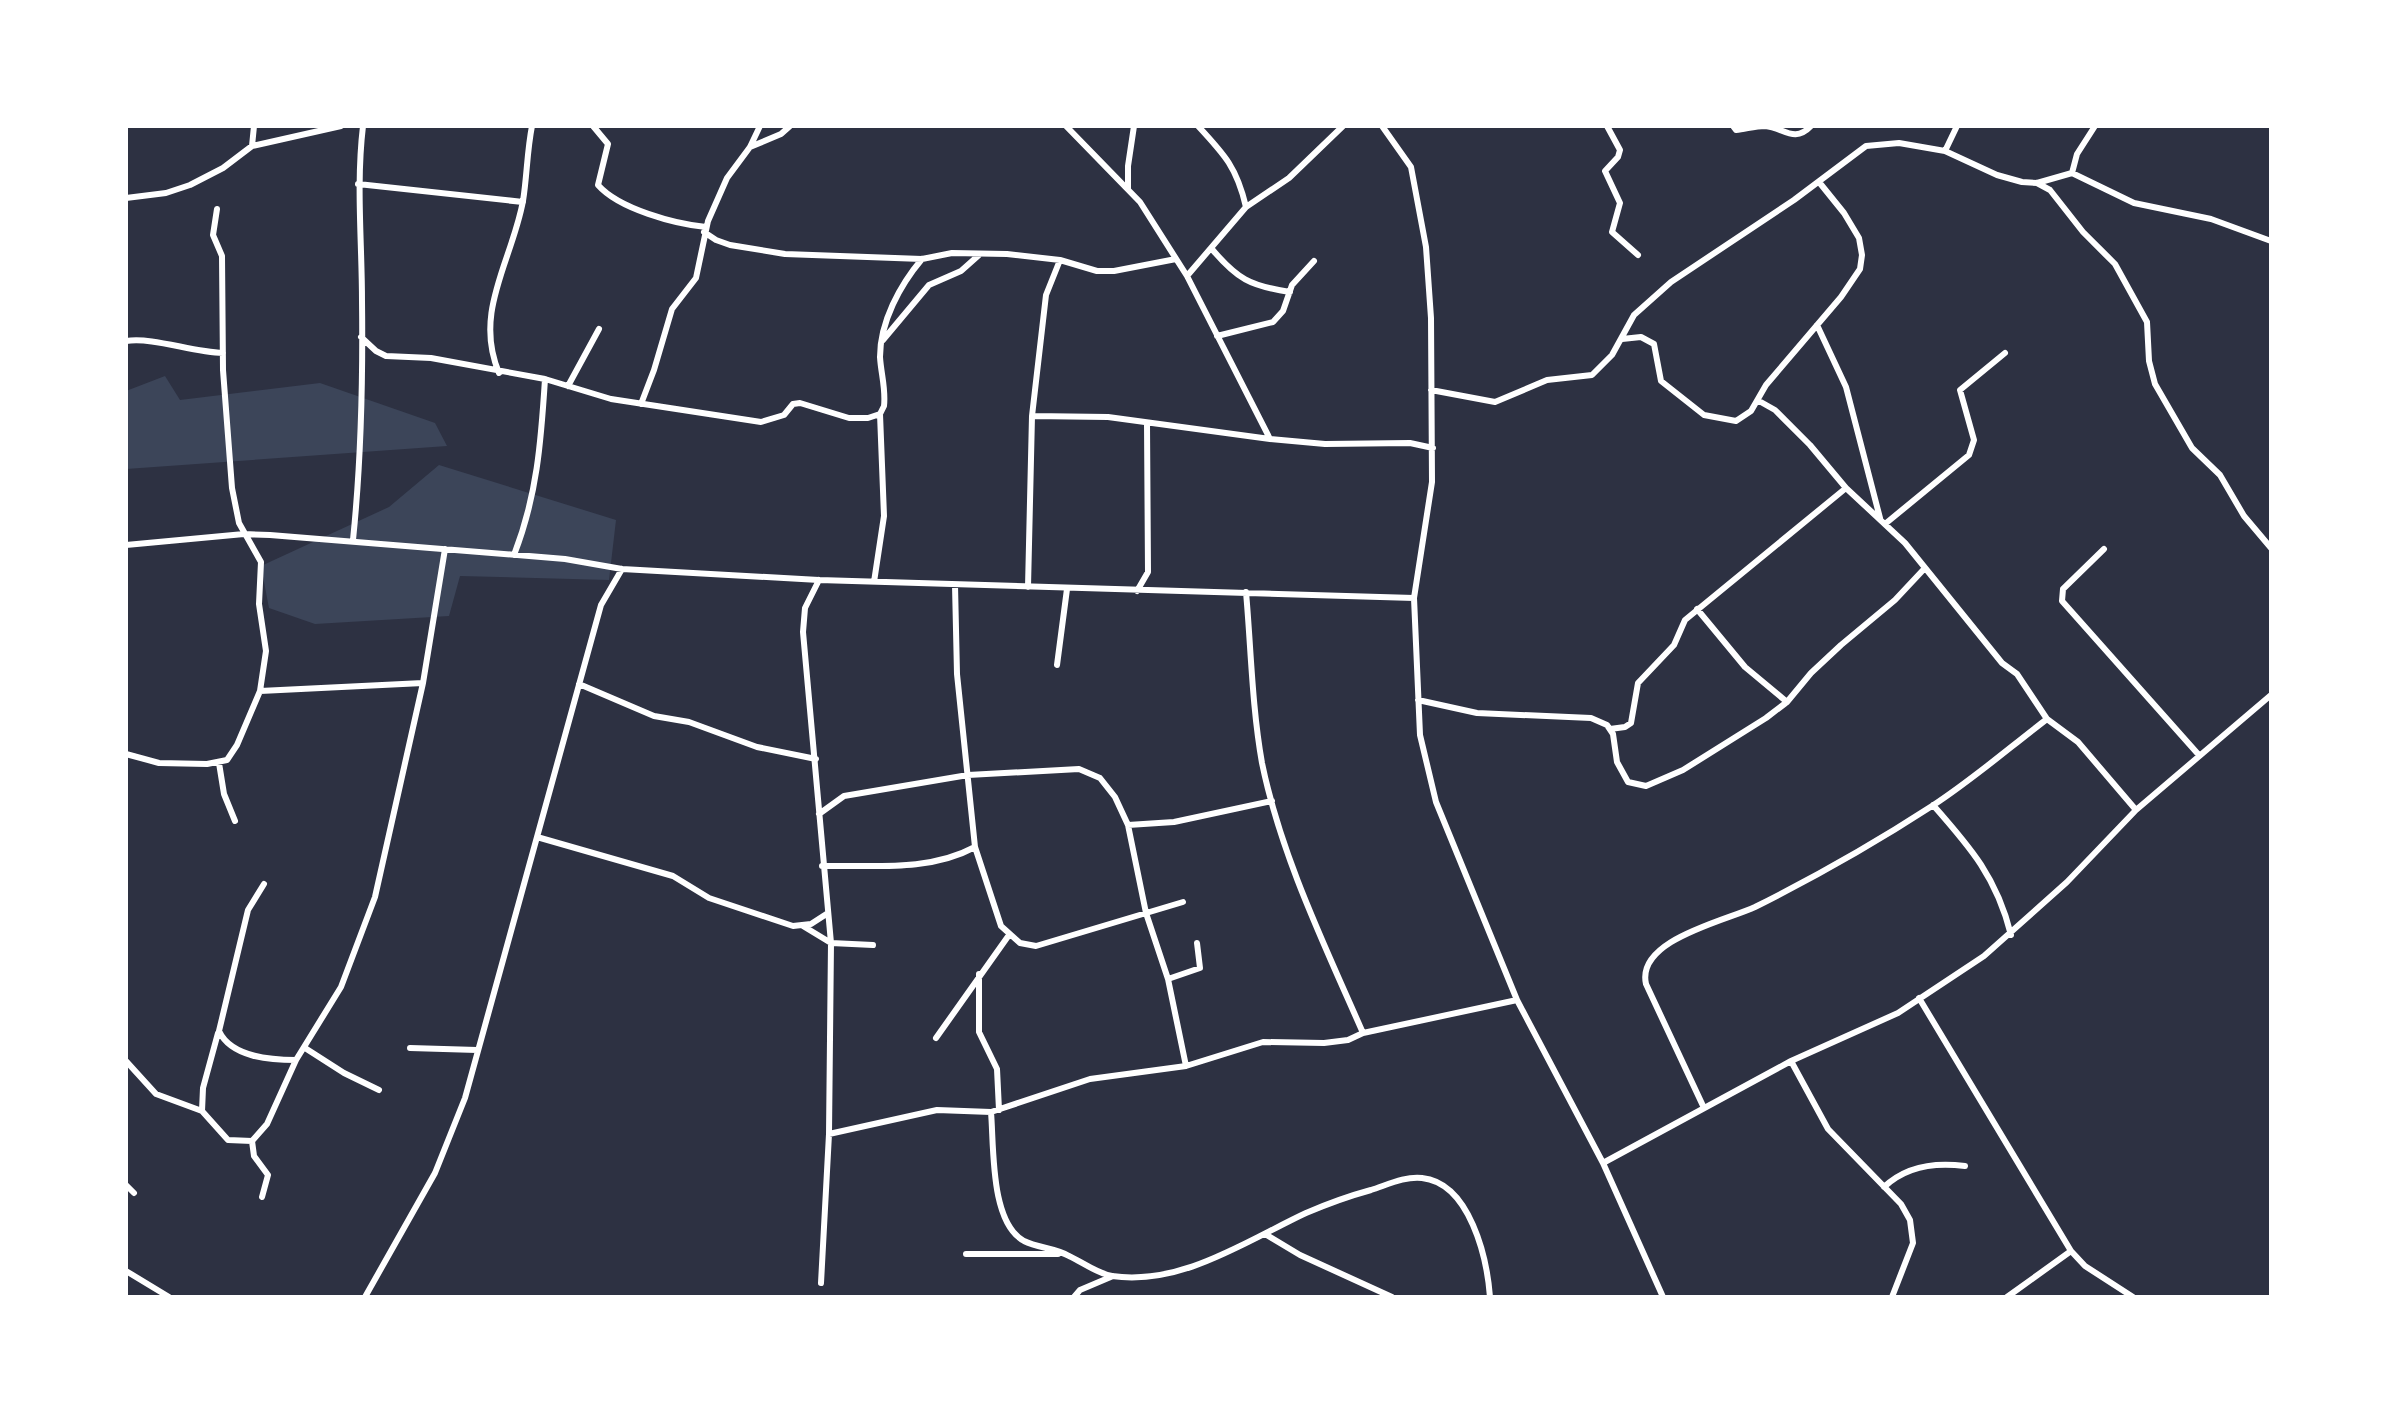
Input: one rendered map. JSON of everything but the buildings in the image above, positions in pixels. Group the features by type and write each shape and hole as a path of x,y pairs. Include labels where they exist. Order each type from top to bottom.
{"street":[{"path":"252,146 254,126"},
{"path":"126,198 166,193 190,185 223,168 252,146 341,126"},
{"path":"353,540 358,490 361,337 358,184 363,126"},
{"path":"499,373 492,356 489,334 492,302 523,202 532,126"},
{"path":"593,126 608,144 598,177 598,185 603,192 647,215 705,229 716,240 730,245 785,254 922,259 952,253 1060,260 1097,271 1114,271 1176,259"},
{"path":"640,404 654,370 671,309 696,278 705,229 727,178 750,147 760,126"},
{"path":"750,147 781,134 790,126"},
{"path":"1066,126 1128,188 1176,259 1270,439"},
{"path":"1128,188 1128,166 1134,126"},
{"path":"1198,126 1231,162 1239,178 1246,207"},
{"path":"1187,276 1246,207 1289,178 1343,126"},
{"path":"1381,126 1411,167 1420,209 1432,318 1433,448 1429,506 1413,598 1420,735 1436,802 1517,1000 1603,1163 1663,1297"},
{"path":"1607,126 1620,150 1618,157 1605,171 1620,203 1612,232 1639,255"},
{"path":"1733,126 1737,130 1771,127 1786,135 1797,135 1811,126"},
{"path":"1945,152 1957,126"},
{"path":"2072,173 2079,149 2095,126"},
{"path":"1431,390 1483,402 1503,401 1529,385 1547,380 1592,375 1604,366 1622,339 1633,315 1671,282 1867,146 1899,143 1945,152 2009,180 2037,183 2072,173 2134,203 2211,219 2271,241"},
{"path":"1622,339 1641,337 1654,344 1661,381 1704,415 1736,421 1751,411 1759,401 1766,384 1860,269 1862,255 1859,238 1819,181"},
{"path":"2037,183 2050,190 2083,232 2115,264 2147,322 2149,361 2155,384 2192,447 2220,475 2244,516 2271,548"},
{"path":"358,184 523,202"},
{"path":"126,754 159,764 219,763 232,755 260,691 266,651 259,604 261,562 244,534 232,488 223,353 222,256 213,235 217,209"},
{"path":"1211,248 1233,273 1247,282 1290,292"},
{"path":"882,341 918,302 929,285 961,271 979,255"},
{"path":"874,582 884,516 880,414 886,395 880,358 882,341 890,312 905,281 922,259"},
{"path":"1028,587 1032,416 1046,295 1060,260"},
{"path":"1217,336 1273,322 1283,311 1296,281 1314,261"},
{"path":"1816,325 1846,387 1883,521"},
{"path":"568,386 599,329"},
{"path":"361,337 386,356 430,358 499,373 545,379 640,404 761,422 784,415 793,404 800,402 849,418 869,418 880,414"},
{"path":"126,341 141,339 180,349 223,353"},
{"path":"1883,521 1969,455 1974,440 1960,390 2005,353"},
{"path":"514,555 530,514 541,439 545,379"},
{"path":"1759,401 1774,410 1796,431 1846,488 1883,521 2002,663 2017,674 2047,719 2078,742 2136,810"},
{"path":"1032,416 1108,417 1270,439 1325,444 1410,443 1433,448"},
{"path":"1137,591 1147,576 1149,557 1147,423"},
{"path":"1418,701 1477,713 1577,716 1591,718 1610,729 1625,727 1632,723 1638,682 1674,645 1685,620 1846,488"},
{"path":"126,545 244,534 353,540 565,559 622,569 819,580 1413,598"},
{"path":"2104,549 2063,589 2062,601 2198,754"},
{"path":"262,1197 268,1175 254,1156 252,1141 267,1124 296,1060 341,987 375,897 424,683 445,550"},
{"path":"1610,729 1618,762 1628,782 1646,786 1683,770 1787,702 1811,673 1895,600 1925,568"},
{"path":"365,1297 435,1173 464,1098 601,605 622,569"},
{"path":"819,580 805,607 803,632 831,943 829,1134 821,1283"},
{"path":"955,585 957,674 975,847 1001,926 1020,943 1036,946 1183,902"},
{"path":"1057,665 1067,589"},
{"path":"1246,592 1261,751 1272,801 1313,920 1363,1033"},
{"path":"1697,609 1745,667 1787,702"},
{"path":"260,691 424,683"},
{"path":"579,684 654,716 689,722 757,747 816,759"},
{"path":"1603,1163 1791,1061 1898,1013 2011,935 2067,882 2136,810 2198,754 2271,695"},
{"path":"1704,1108 1646,984 1644,970 1657,951 1674,940 1753,908 1838,863 1933,805 2047,719"},
{"path":"219,763 224,794 234,821"},
{"path":"819,814 844,796 968,775 1085,770 1100,778 1128,825 1146,913 1168,979 1186,1066"},
{"path":"1128,825 1174,822 1272,801"},
{"path":"1933,805 1982,861 2004,908 2011,935"},
{"path":"537,837 673,876 709,898 793,926 803,926 828,913"},
{"path":"822,866 929,862 952,859 975,847"},
{"path":"202,1111 203,1088 248,910 264,884"},
{"path":"803,926 831,943 873,945"},
{"path":"936,1038 1009,935"},
{"path":"1168,979 1200,968 1197,943"},
{"path":"979,974 979,1031 998,1069 999,1110"},
{"path":"1919,998 2071,1251 2085,1266 2133,1297"},
{"path":"829,1134 937,1110 991,1112 1090,1079 1186,1066 1263,1042 1324,1043 1348,1040 1363,1033 1517,1000"},
{"path":"219,1031 223,1040 248,1055 296,1060"},
{"path":"305,1048 344,1073 379,1090"},
{"path":"410,1048 477,1050"},
{"path":"126,1061 162,1099 202,1111 228,1140 252,1141"},
{"path":"1791,1061 1828,1129 1884,1186 1906,1213 1913,1243 1892,1297"},
{"path":"991,1112 997,1187 1004,1217 1012,1231 1025,1241 1067,1254 1095,1271 1113,1276"},
{"path":"1884,1186 1906,1171 1942,1163 1965,1166"},
{"path":"1074,1297 1080,1290 1113,1276 1173,1271 1200,1264 1308,1212 1403,1180 1434,1181 1457,1195 1465,1208 1489,1268 1490,1297"},
{"path":"126,1185 134,1193"},
{"path":"1265,1234 1300,1255 1392,1297"},
{"path":"2007,1297 2071,1251"},
{"path":"965,1254 1067,1254"},
{"path":"126,1271 169,1297"}],"shaded area":[{"path":"165,376 180,400 320,383 435,423 447,446 126,469 126,391"},
{"path":"439,465 616,520 609,580 460,576 449,616 315,624 269,608 261,566 389,507"}]}
